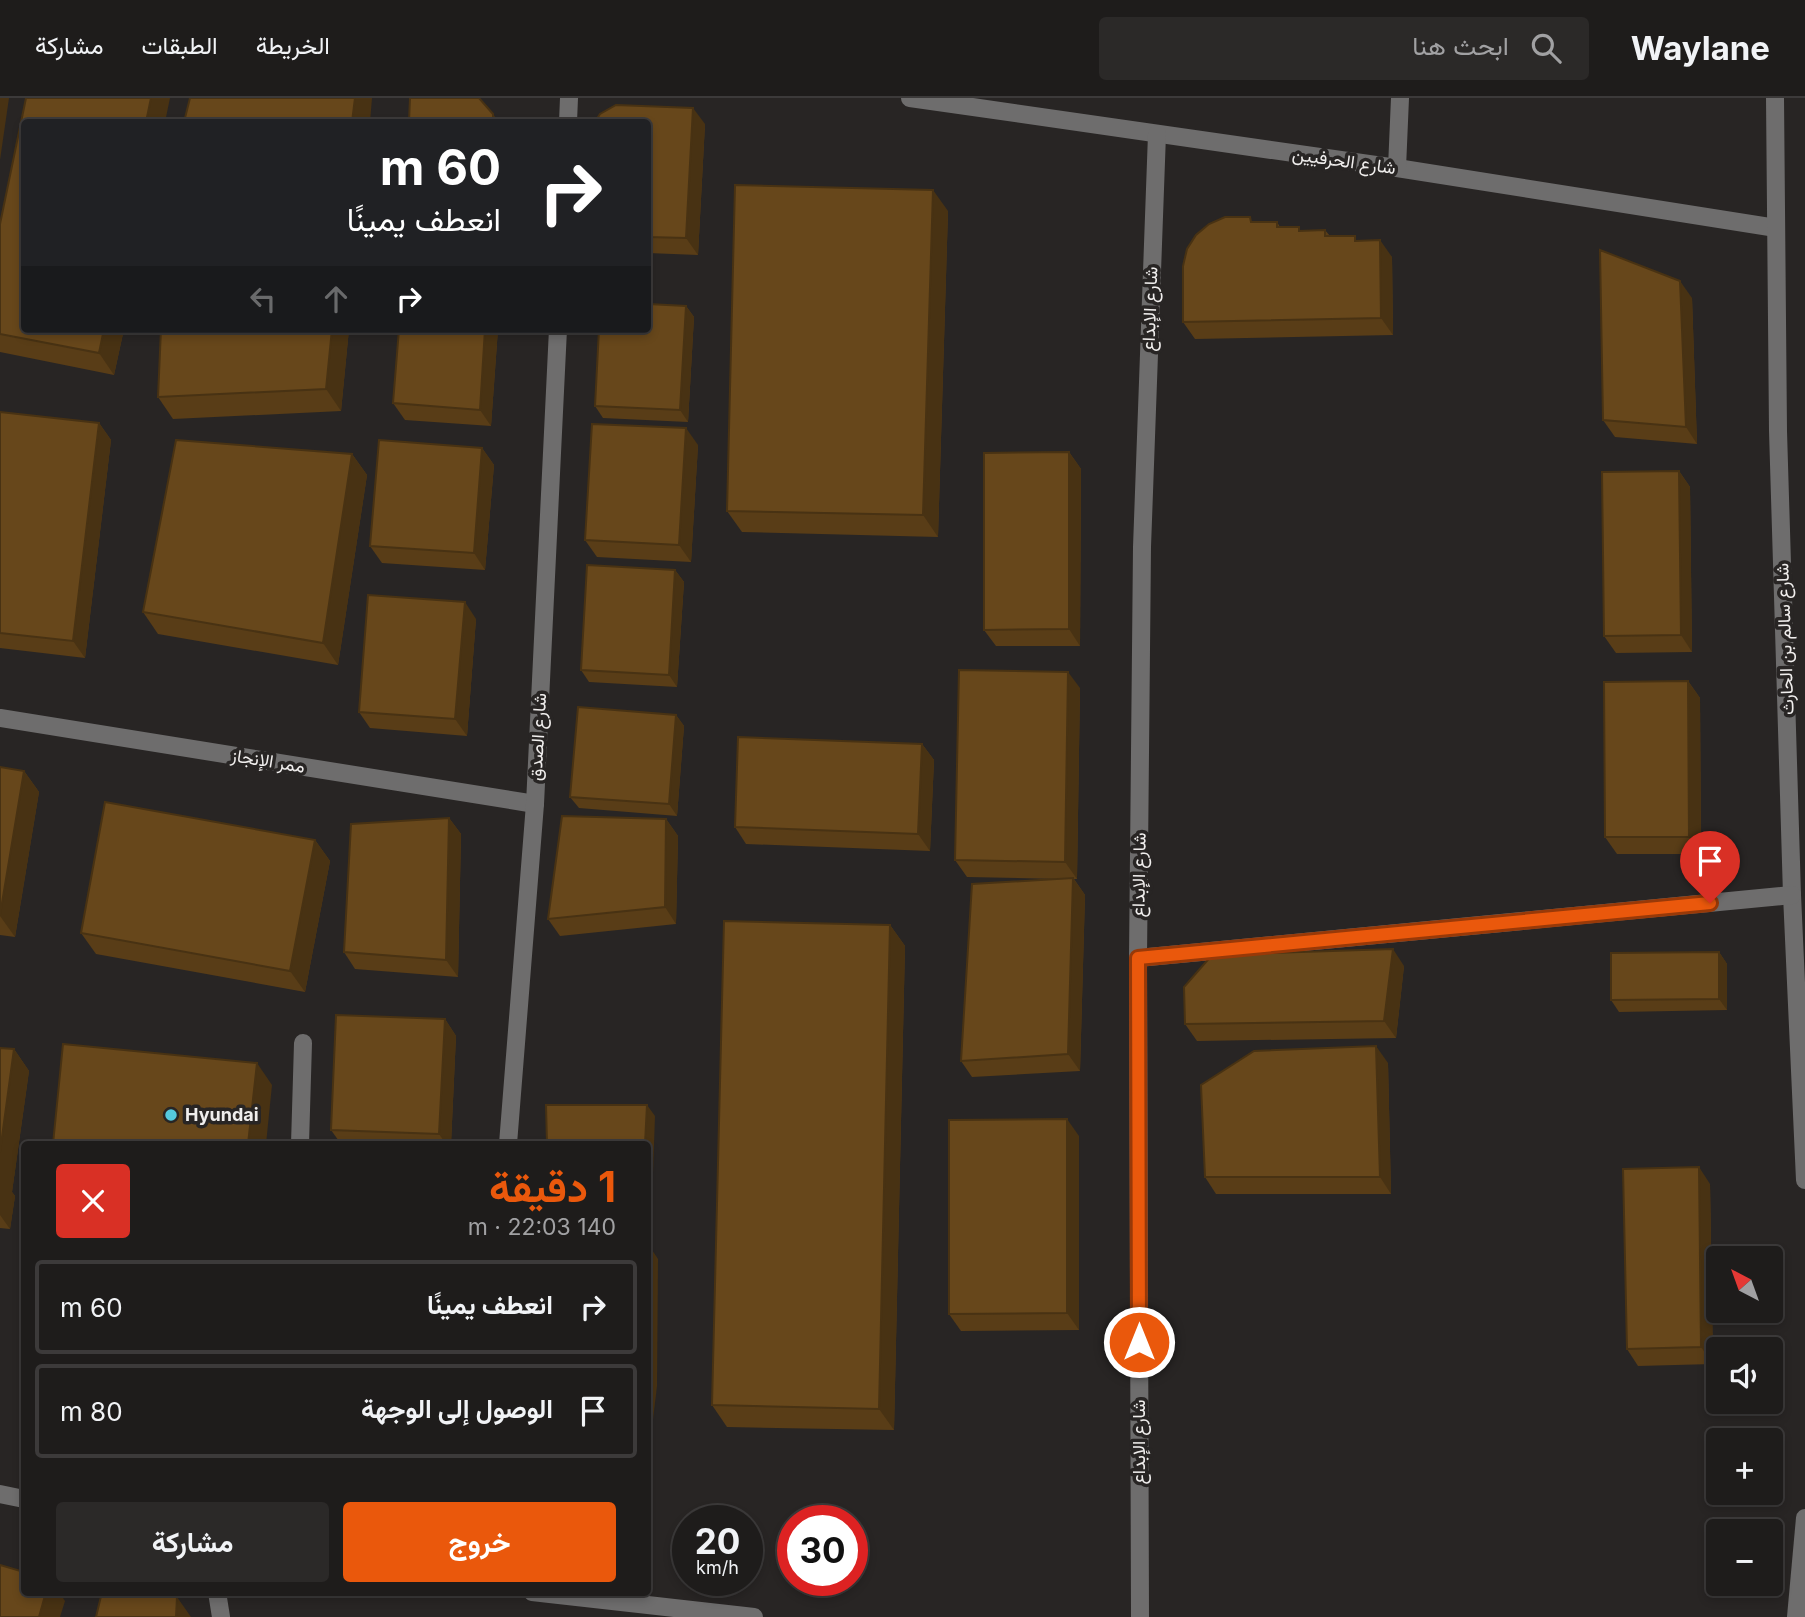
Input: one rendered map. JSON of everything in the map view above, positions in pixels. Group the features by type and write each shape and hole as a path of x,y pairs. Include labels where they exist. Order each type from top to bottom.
{"street":[{"path":"568,119 569,98"},
{"name":"شارع الحرفيين","path":"910,98 1397,168 1776,228"},
{"path":"1397,168 1400,98"},
{"name":"شارع سالم بن الحارث","path":"1775,98 1778,431 1796,727 1792,895 1805,1180"},
{"name":"شارع الإبداع","path":"1140,1617 1138,958 1142,547 1157,134"},
{"name":"شارع الصدق","path":"508,1141 535,804 558,333"},
{"name":"ممر الإنجاز","path":"0,718 535,804"},
{"path":"1138,958 1792,895"},
{"path":"300,1141 303,1043"},
{"path":"0,1494 21,1498"},
{"path":"1796,1617 1805,1518"},
{"path":"218,1596 221,1617"},
{"path":"568,1596 754,1617"}],"building":[{"path":"26,98 151,98 147,119 22,119"},
{"path":"190,98 355,98 352,119 185,119"},
{"path":"410,98 479,98 493,114 493,119 409,119"},
{"path":"616,105 693,108 686,238 651,237 651,119 597,119 600,114"},
{"path":"21,122 21,333 103,333 99,353 0,334 0,224"},
{"path":"735,185 933,190 923,515 727,511"},
{"path":"1225,217 1250,217 1251,222 1277,222 1277,227 1299,227 1299,231 1325,230 1325,236 1355,236 1355,241 1380,240 1381,318 1183,322 1183,266 1187,249 1196,235 1209,224"},
{"path":"1600,250 1680,281 1686,427 1603,420"},
{"path":"651,304 686,306 680,410 595,406 599,333 651,333"},
{"path":"161,333 332,333 326,389 158,397"},
{"path":"399,333 485,333 480,410 393,403"},
{"path":"0,412 99,423 73,641 0,633"},
{"path":"592,424 686,428 679,545 585,540"},
{"path":"176,440 352,454 323,643 143,612"},
{"path":"379,440 482,448 474,553 370,546"},
{"path":"1069,452 1069,629 984,630 984,453"},
{"path":"1679,471 1681,635 1604,636 1602,472"},
{"path":"587,565 675,570 669,675 581,670"},
{"path":"368,595 465,602 455,719 359,712"},
{"path":"959,670 1068,672 1065,862 955,860"},
{"path":"1688,681 1689,837 1605,837 1604,682"},
{"path":"578,707 676,715 669,804 570,797"},
{"path":"738,737 922,744 918,834 735,827"},
{"path":"0,767 24,771 0,915"},
{"path":"105,802 315,840 290,971 81,933"},
{"path":"562,816 666,819 665,907 548,919"},
{"path":"449,818 446,960 344,952 351,824"},
{"path":"1073,878 1068,1054 961,1061 972,884"},
{"path":"724,921 890,925 879,1409 712,1405"},
{"path":"1393,949 1384,1021 1185,1024 1184,987 1212,955"},
{"path":"1719,952 1719,999 1611,1000 1611,953"},
{"path":"336,1015 445,1019 439,1134 331,1130"},
{"name":"Hyundai","path":"63,1044 257,1063 248,1141 53,1141"},
{"path":"1376,1046 1380,1177 1205,1177 1201,1085 1254,1051"},
{"path":"0,1048 14,1049 0,1152"},
{"path":"546,1105 647,1105 645,1141 547,1141"},
{"path":"1067,1119 1067,1313 949,1314 949,1120"},
{"path":"1699,1167 1701,1347 1627,1349 1623,1169"},
{"path":"0,1565 21,1571 21,1596 45,1596 39,1617 0,1617"},
{"path":"101,1596 177,1597 176,1617 96,1617"}],"place":[{"name":"Hyundai","path":"171,1115"}],"route":[{"path":"1139,1342 1138,958 1710,903"}]}
